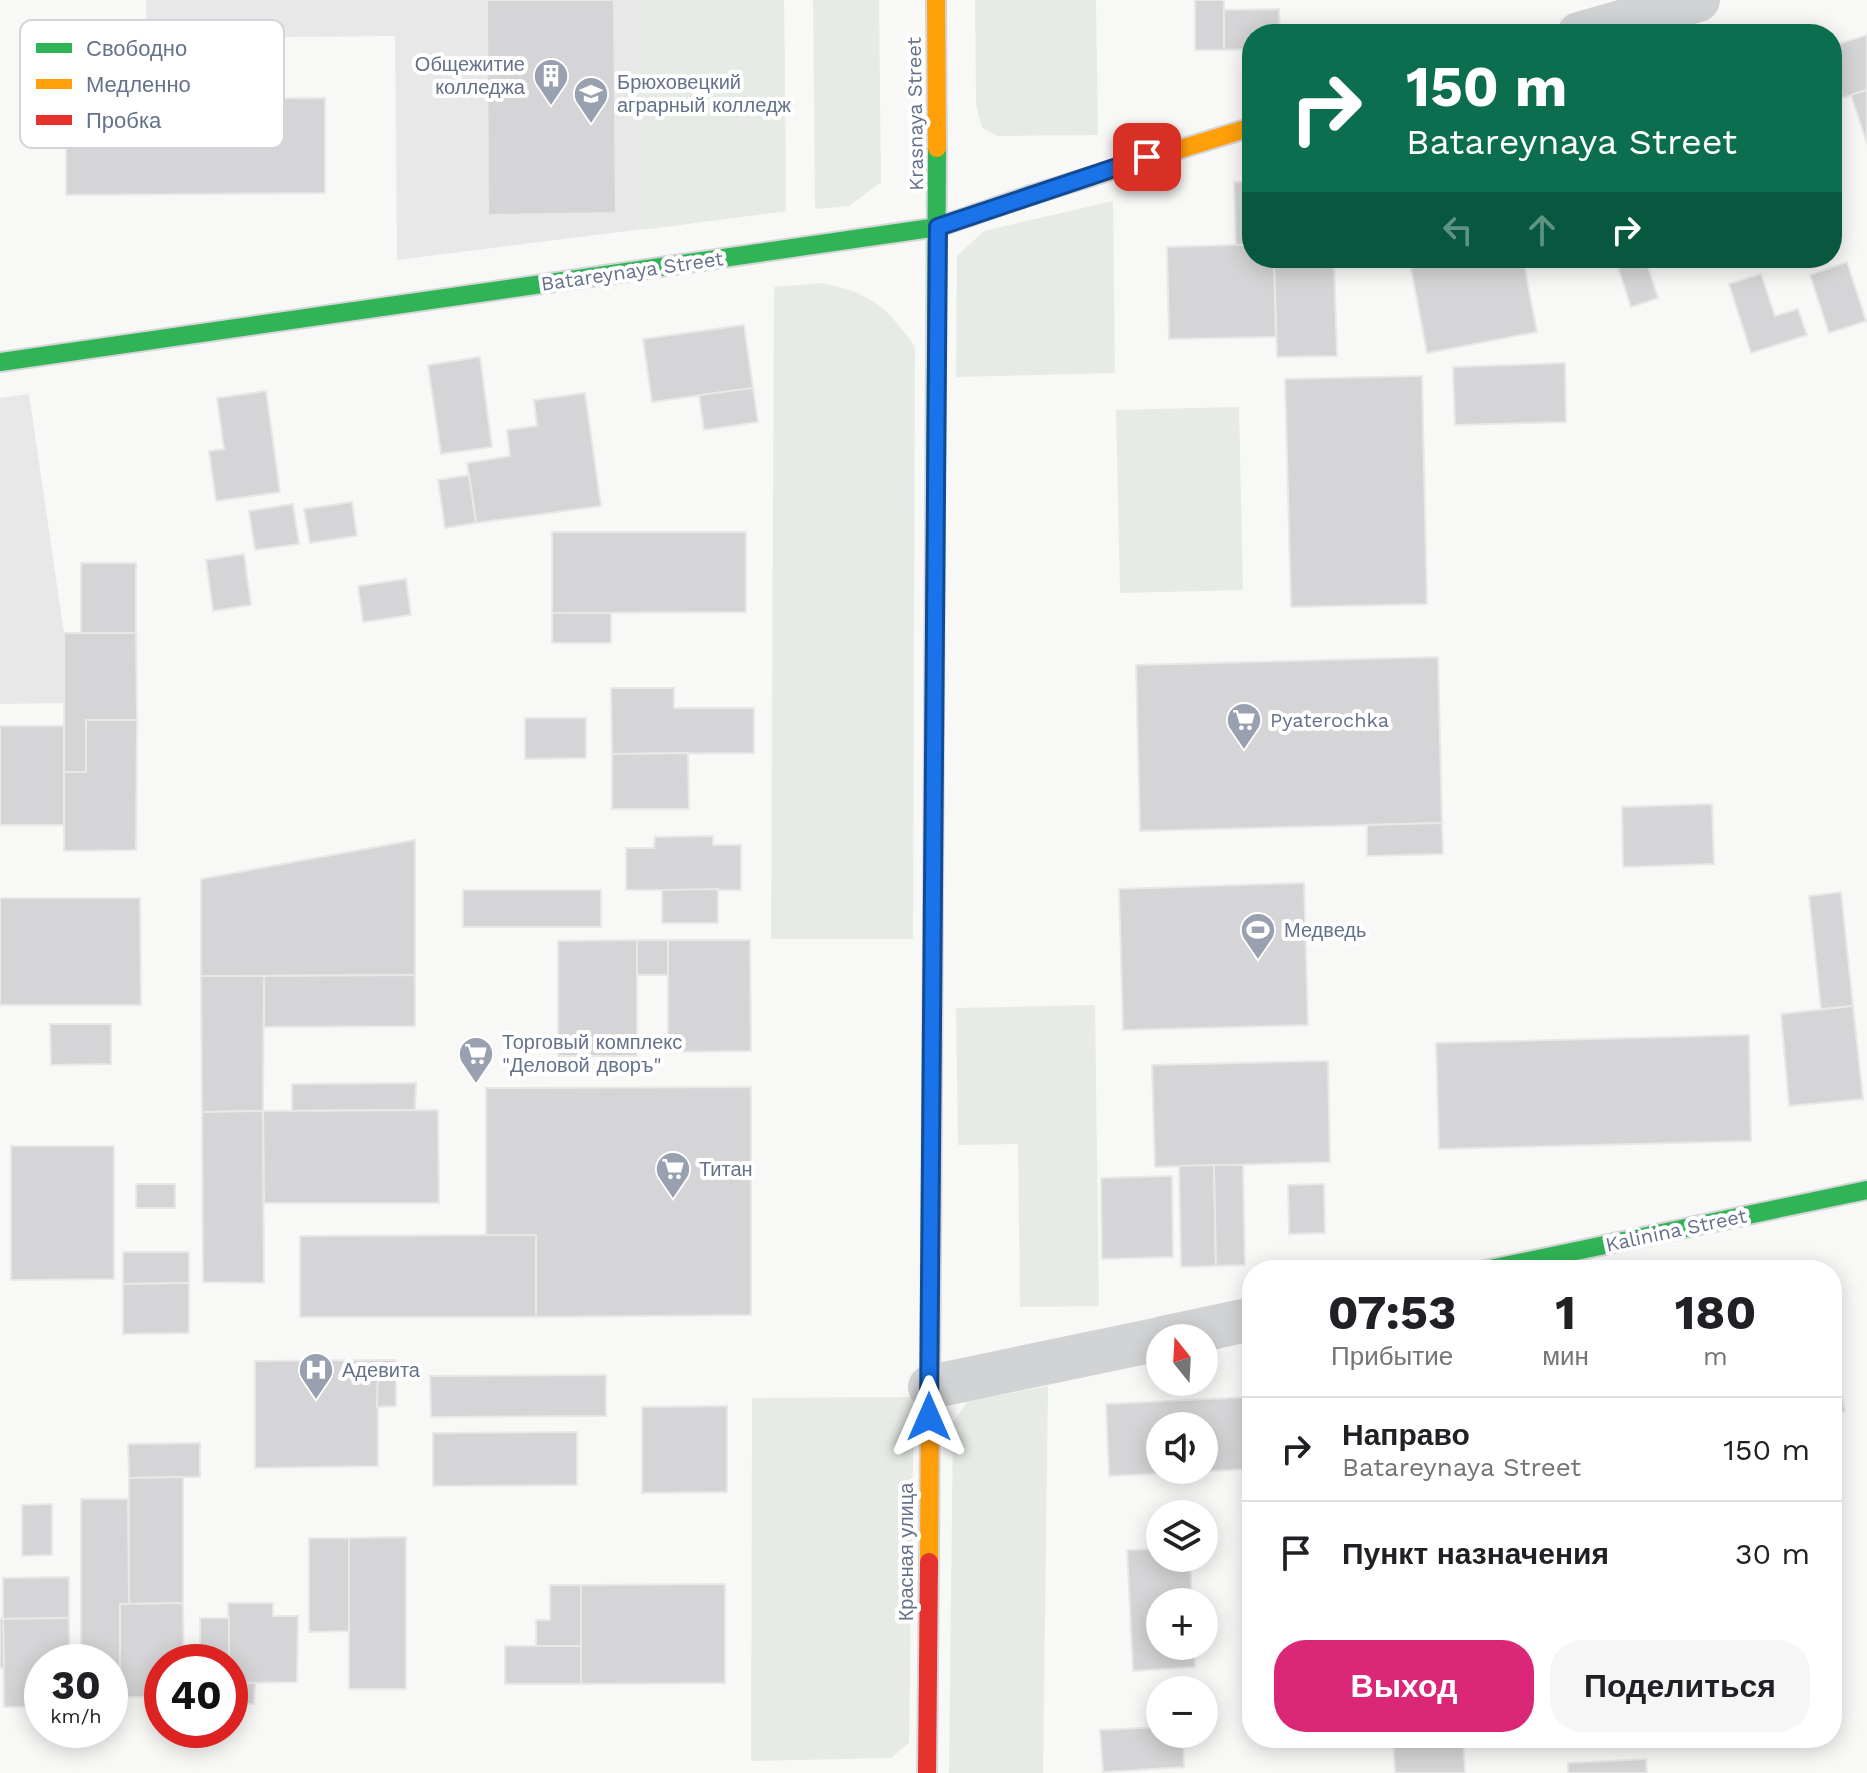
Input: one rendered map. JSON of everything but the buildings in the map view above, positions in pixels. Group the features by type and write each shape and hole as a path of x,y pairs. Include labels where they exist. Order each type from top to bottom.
{"street":[{"name":"Krasnaya Street","path":"936,0 938,227"},
{"path":"1614,24 1698,0"},
{"name":"Batareynaya Street","path":"0,362 938,227 1121,165 1242,130"},
{"name":"Красная улица","path":"927,1773 938,227"},
{"name":"Kalinina Street","path":"1533,1260 1867,1190"},
{"path":"1218,1326 1242,1321"},
{"path":"930,1387 1146,1341"}],"shaded area":[{"name":"Брюховецкий аграрный колледж","path":"146,0 784,0 786,211 397,260 395,36 284,37 284,20 146,20"},
{"path":"640,0 784,0 786,211 642,230"},
{"path":"813,0 879,0 881,182 849,206 815,209"},
{"path":"975,0 1096,0 1098,135 998,136 982,128 976,104"},
{"path":"1113,201 1115,373 956,377 957,256 984,231"},
{"path":"821,283 852,291 876,303 915,347 913,939 771,939 774,287"},
{"path":"29,394 64,633 64,703 0,704 0,398"},
{"path":"1239,407 1243,590 1120,593 1116,410"},
{"path":"1095,1005 1099,1306 1020,1307 1018,1144 958,1145 956,1008"},
{"path":"1048,1386 1043,1773 949,1773 953,1422 968,1401"},
{"path":"914,1397 909,1743 891,1758 751,1761 752,1398"}],"traffic: fast":[{"path":"932,1096 937,148"},
{"path":"0,362 938,227 1031,195"},
{"path":"1533,1260 1867,1190"}],"traffic: slow":[{"path":"936,0 937,148"},
{"path":"1031,195 1242,130"},
{"path":"929,1562 932,1096"}],"traffic: jam":[{"path":"927,1773 929,1562"}],"place":[{"name":"Общежитие колледжа","path":"551,107"},
{"name":"Брюховецкий аграрный колледж","path":"591,125"},
{"name":"Pyaterochka","path":"1244,751"},
{"name":"Медведь","path":"1258,961"},
{"name":"Торговый комплекс \"Деловой дворъ\"","path":"476,1085"},
{"name":"Титан","path":"673,1200"},
{"name":"Адевита","path":"316,1401"}],"route":[{"path":"929,1417 938,227 1147,157"}]}
